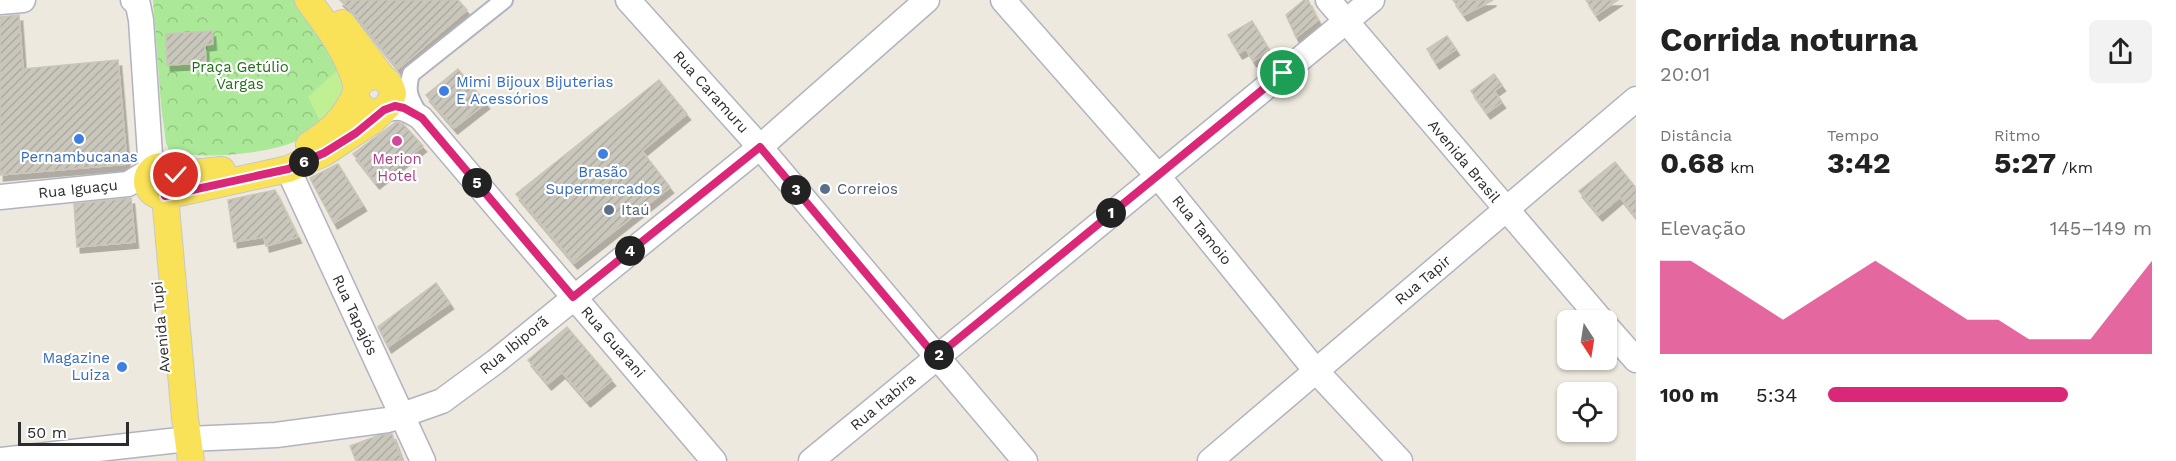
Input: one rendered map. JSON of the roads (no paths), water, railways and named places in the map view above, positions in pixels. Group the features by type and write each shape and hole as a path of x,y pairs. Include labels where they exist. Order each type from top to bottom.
{"main road":[{"path":"308,0 340,45 350,66 356,99 364,110 373,112 384,110 392,100 393,94 388,82 323,0"},
{"path":"159,181 183,172 202,172 270,160 298,151 321,138 340,121 351,105 356,90 366,78 377,76 383,78"},
{"name":"Rua Iguaçu","path":"159,181 288,169 324,153 356,133 384,110"},
{"name":"Avenida Tupi","path":"159,181 181,451"}],"street":[{"path":"0,2 23,0"},
{"path":"133,0 138,5 141,20 159,181"},
{"path":"383,78 393,80 411,74 504,0"},
{"name":"Rua Caramuru","path":"628,0 760,147 1025,461"},
{"name":"Rua Ibiporã","path":"0,460 181,451 388,420 442,402 495,362 760,147 927,0"},
{"name":"Rua Tamoio","path":"1003,0 1157,175 1316,370 1400,461"},
{"name":"Avenida Brasil","path":"1328,0 1592,310"},
{"name":"Rua Itabira","path":"811,461 1372,0"},
{"path":"411,74 409,93 422,118"},
{"name":"Rua Tapir","path":"1210,461 1636,99"},
{"name":"Rua Guarani","path":"384,110 395,106 404,108 422,118 714,461"},
{"name":"Rua Tapajós","path":"288,169 423,461"},
{"name":"Rua Iguaçu","path":"0,197 159,181"},
{"path":"1617,338 1636,360"}],"place":[{"name":"Mimi Bijoux Bijuterias E Acessórios","path":"444,91"},
{"name":"Pernambucanas","path":"79,139"},
{"name":"Merion Hotel","path":"397,141"},
{"name":"Brasão Supermercados","path":"603,154"},
{"name":"Correios","path":"825,189"},
{"name":"Itaú","path":"609,210"},
{"name":"Magazine Luiza","path":"122,367"}],"park label":[{"name":"Praça Getúlio Vargas","path":"240,76"}]}
